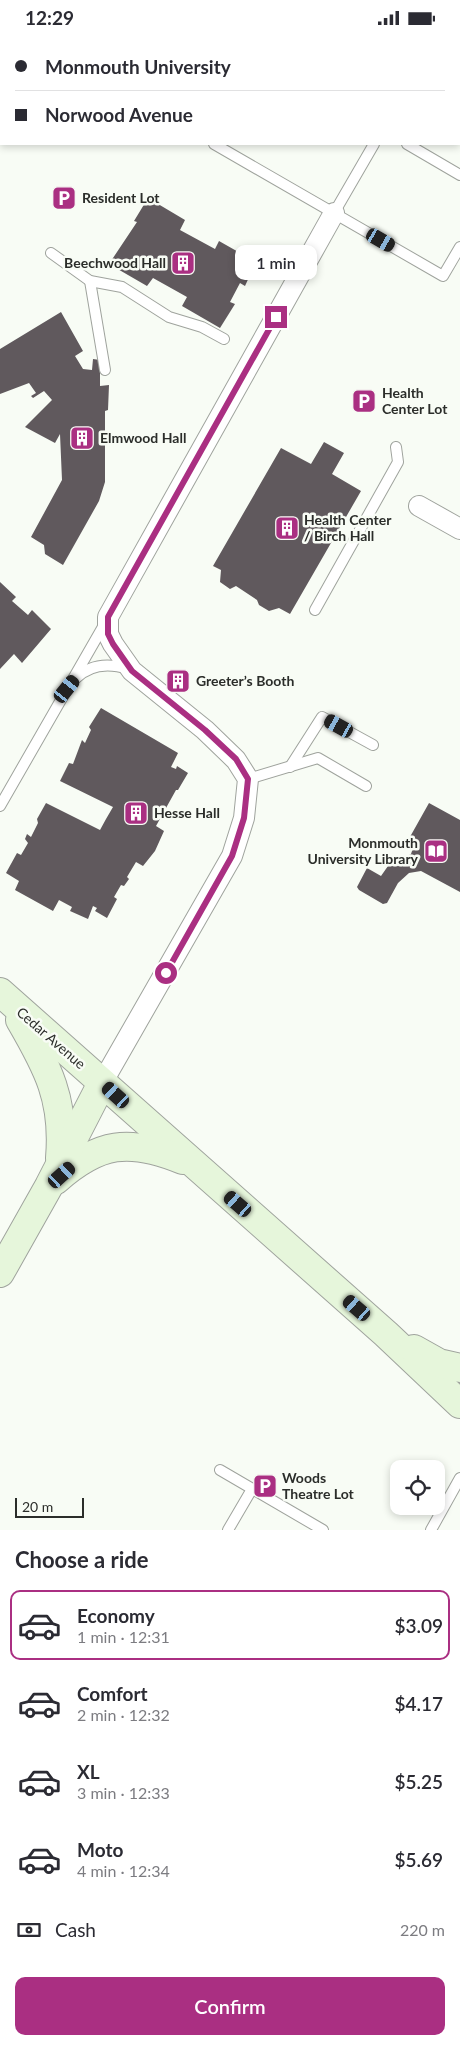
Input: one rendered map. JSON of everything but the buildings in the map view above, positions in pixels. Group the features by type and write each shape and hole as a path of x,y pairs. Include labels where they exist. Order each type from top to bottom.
{"main road":[{"name":"Cedar Avenue","path":"4,996 386,1334"},
{"path":"4,996 41,1057 56,1094 62,1129 54,1176"},
{"path":"0,1273 54,1176 102,1083"},
{"path":"54,1176 94,1153 124,1145 163,1152 194,1165"},
{"path":"386,1334 439,1363 460,1368"},
{"path":"386,1334 460,1403"}],"street":[{"path":"102,1083 232,856 244,818 248,779 236,759 205,730 132,671 108,634 108,617 334,213"},
{"path":"419,506 460,529"}],"lane":[{"path":"216,145 443,276 460,247"},
{"path":"334,213 373,145"},
{"path":"409,145 460,175"},
{"path":"51,253 90,281 122,287 169,317 202,327 224,339"},
{"path":"90,281 105,370"},
{"path":"315,610 398,462 396,447"},
{"path":"0,806 108,617"},
{"path":"67,689 77,677 96,666 111,665 132,671"},
{"path":"290,767 322,717 373,745"},
{"path":"248,779 318,759 366,786"},
{"path":"220,1470 323,1530"},
{"path":"431,1530 460,1478"},
{"path":"228,1530 252,1489"}],"place":[{"name":"Resident Lot","path":"64,198"},
{"name":"Beechwood Hall","path":"183,263"},
{"name":"Health Center Lot","path":"364,401"},
{"name":"Elmwood Hall","path":"82,438"},
{"name":"Health Center / Birch Hall","path":"287,528"},
{"name":"Greeter’s Booth","path":"178,681"},
{"name":"Hesse Hall","path":"136,813"},
{"name":"Monmouth University Library","path":"436,851"},
{"name":"Woods Theatre Lot","path":"265,1486"}],"route":[{"path":"166,973 232,856 244,818 248,779 236,759 205,730 132,671 119,656 108,634 108,617 276,317"}]}
